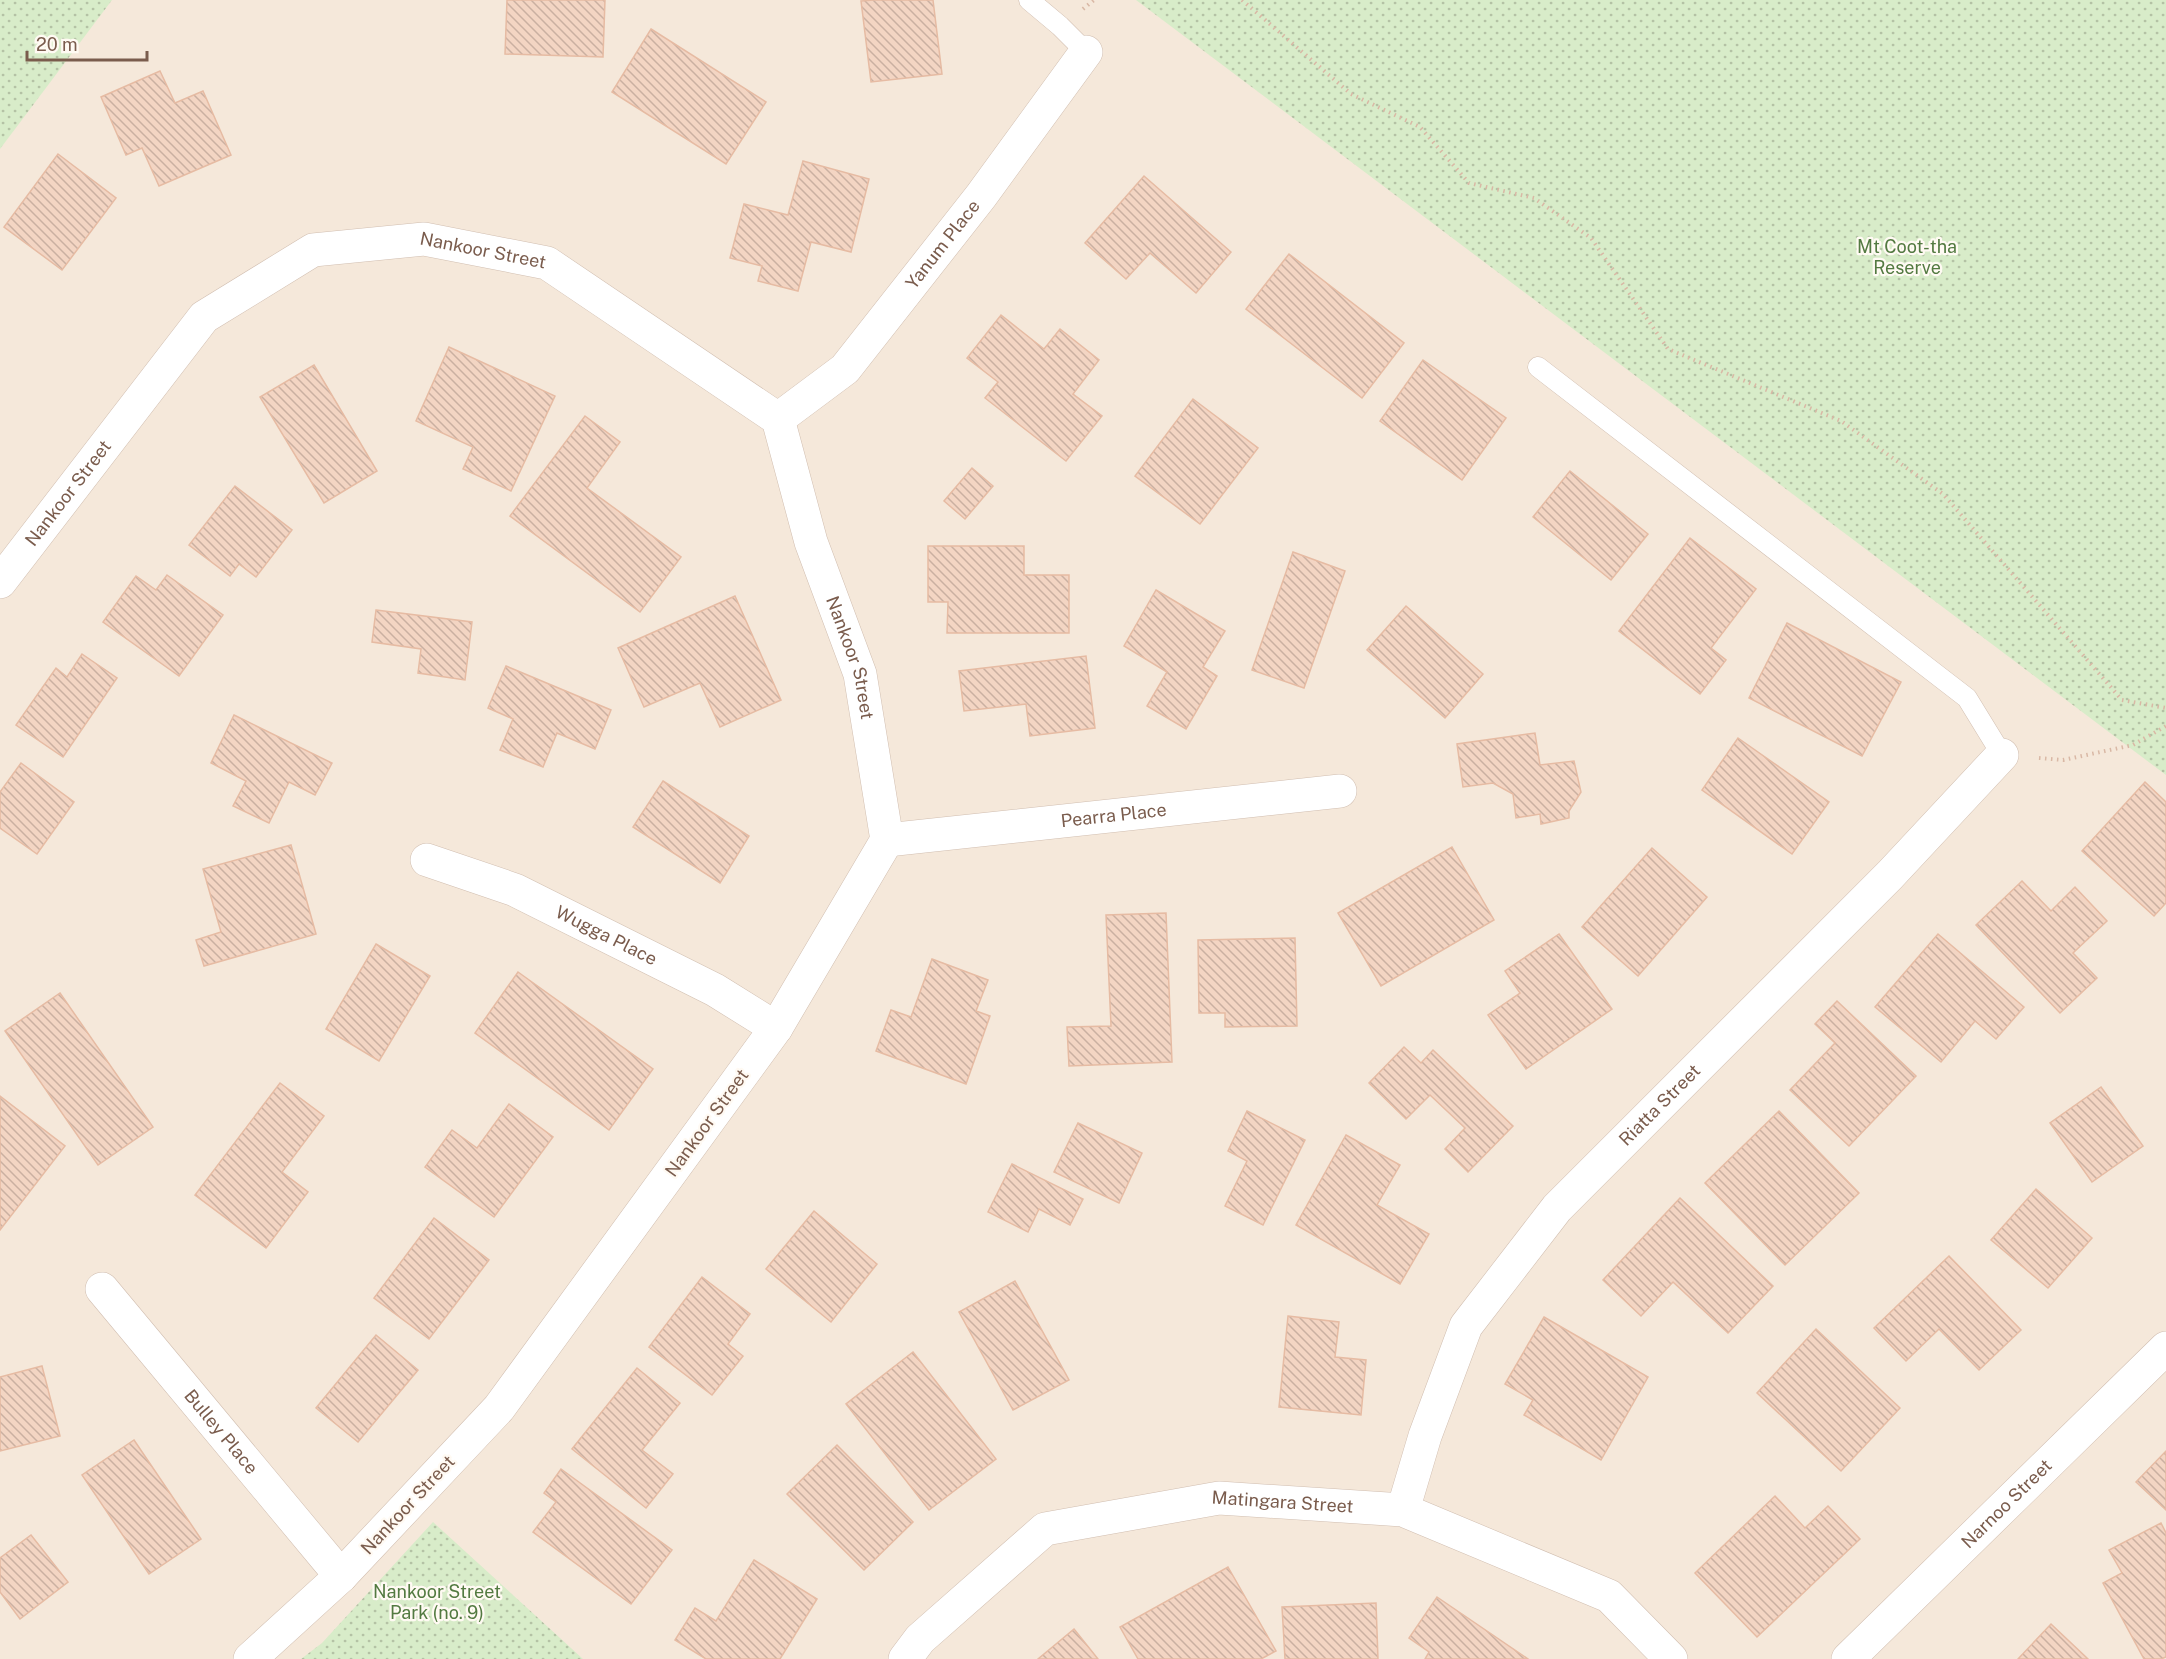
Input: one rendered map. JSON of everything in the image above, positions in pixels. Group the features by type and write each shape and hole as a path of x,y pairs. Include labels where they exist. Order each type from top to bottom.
{"street":[{"name":"Yanum Place","path":"778,419 845,369 981,196 1086,52"},
{"name":"Nankoor Street","path":"0,582 204,317 313,249 424,239 547,262 778,419 811,542 860,674 887,840 776,1028 499,1408 341,1576 250,1659"},
{"name":"Riatta Street","path":"1403,1510 1425,1436 1466,1326 1557,1208 1890,875 2002,755"},
{"name":"Pearra Place","path":"887,840 1340,791"},
{"name":"Wugga Place","path":"427,860 515,890 716,990 776,1028"},
{"name":"Bulley Place","path":"102,1289 341,1576"},
{"name":"Narnoo Street","path":"1848,1659 2166,1348"},
{"name":"Matingara Street","path":"905,1659 920,1639 1045,1529 1219,1498 1403,1510 1609,1596 1671,1659"}],"lane":[{"path":"1029,0 1086,52"},
{"path":"1538,367 1967,698 2002,755"}],"path":[{"path":"1242,0 1351,94 1420,127 1468,183 1534,198 1591,238 1668,349 1841,421 1943,494 2122,700 2166,708"},
{"path":"2002,755 2063,760 2133,745 2166,726"}],"shaded area":[{"path":"87,0 1151,0 2166,749 2166,1659 0,1659 0,117"}],"green space":[{"path":"0,0 112,0 0,149"},
{"name":"Mt Coot-tha Reserve","path":"1136,0 2166,0 2166,775"},
{"name":"Nankoor Street Park (no. 9)","path":"433,1522 583,1659 301,1659 322,1643"}],"building":[{"path":"507,0 605,0 603,57 505,54"},
{"path":"933,0 942,74 871,82 861,1"},
{"path":"651,29 766,102 726,164 612,92"},
{"path":"160,71 175,103 203,91 231,155 159,186 142,148 126,155 101,97"},
{"path":"58,154 116,198 62,270 4,227"},
{"path":"803,161 869,179 851,252 811,242 798,291 758,281 762,266 730,258 744,204 788,215"},
{"path":"1144,176 1231,252 1196,293 1150,253 1126,279 1085,243"},
{"path":"1289,254 1404,343 1362,398 1246,309"},
{"path":"1001,315 1044,349 1060,329 1099,360 1073,394 1102,416 1066,461 985,398 998,382 967,358"},
{"path":"449,347 555,396 511,491 463,469 473,447 416,421"},
{"path":"1423,360 1506,418 1462,480 1380,421"},
{"path":"314,365 377,471 324,503 260,397"},
{"path":"1193,399 1258,448 1200,524 1135,476"},
{"path":"585,416 620,442 587,488 681,557 640,612 510,516"},
{"path":"972,468 993,486 965,519 944,501"},
{"path":"1570,471 1648,534 1611,580 1533,517"},
{"path":"235,486 292,530 256,577 239,564 230,576 189,545"},
{"path":"1690,538 1756,589 1711,648 1726,660 1700,694 1619,631"},
{"path":"928,546 1024,546 1024,575 1069,575 1069,633 947,633 948,602 928,602"},
{"path":"1293,552 1345,571 1304,688 1252,670"},
{"path":"167,575 223,615 179,676 103,622 136,576 156,590"},
{"path":"1156,590 1225,631 1203,667 1217,676 1186,729 1147,706 1167,672 1124,646"},
{"path":"735,596 781,700 720,727 700,683 644,707 618,648"},
{"path":"1406,606 1483,674 1445,718 1367,650"},
{"path":"376,610 472,622 465,680 418,673 421,649 372,642"},
{"path":"1787,623 1901,682 1862,756 1749,698"},
{"path":"82,654 117,678 63,757 16,725 56,668 67,677"},
{"path":"1086,656 1095,728 1030,736 1026,704 964,711 959,671"},
{"path":"506,666 611,710 595,749 557,733 543,767 500,750 513,719 488,708"},
{"path":"234,715 332,763 315,795 289,782 269,823 233,806 246,781 211,763"},
{"path":"1535,733 1540,765 1574,761 1581,792 1569,811 1569,818 1541,824 1540,814 1516,818 1513,794 1493,783 1463,787 1457,744"},
{"path":"1738,738 1829,802 1792,854 1702,790"},
{"path":"21,763 74,802 37,854 0,828 0,792"},
{"path":"663,781 749,836 720,883 633,827"},
{"path":"2145,782 2166,802 2166,903 2154,916 2082,851"},
{"path":"291,845 316,934 204,966 196,940 221,932 203,869"},
{"path":"1452,847 1494,920 1381,986 1338,913"},
{"path":"1652,848 1707,897 1638,976 1582,927"},
{"path":"2022,881 2051,911 2075,887 2107,921 2073,953 2097,978 2060,1013 1976,925"},
{"path":"1166,913 1172,1062 1069,1066 1067,1027 1111,1026 1106,915"},
{"path":"1559,934 1612,1009 1526,1069 1488,1015 1520,993 1505,971"},
{"path":"1938,934 2024,1007 1996,1039 1975,1021 1941,1062 1875,1007"},
{"path":"1295,938 1297,1026 1225,1027 1225,1013 1199,1013 1198,940"},
{"path":"376,944 430,976 379,1061 326,1029"},
{"path":"932,959 988,980 976,1011 990,1016 966,1084 876,1051 891,1010 911,1017"},
{"path":"518,972 653,1069 609,1130 475,1033"},
{"path":"60,993 153,1127 98,1165 5,1031"},
{"path":"1837,1001 1916,1076 1849,1146 1790,1090 1835,1043 1815,1024"},
{"path":"1404,1047 1421,1063 1433,1050 1513,1126 1468,1172 1445,1149 1465,1128 1430,1095 1406,1119 1369,1083"},
{"path":"280,1083 324,1116 282,1172 308,1192 266,1248 195,1195"},
{"path":"2101,1087 2143,1146 2092,1182 2050,1123"},
{"path":"0,1096 65,1146 0,1230"},
{"path":"509,1104 553,1137 494,1217 425,1167 452,1130 477,1148"},
{"path":"1247,1111 1305,1140 1263,1225 1225,1206 1247,1161 1228,1151"},
{"path":"1779,1111 1859,1193 1785,1265 1705,1183"},
{"path":"1078,1123 1142,1153 1119,1203 1054,1172"},
{"path":"1346,1135 1400,1165 1377,1205 1429,1234 1400,1284 1296,1225"},
{"path":"1012,1164 1083,1199 1070,1225 1039,1209 1028,1232 988,1212"},
{"path":"2036,1189 2092,1238 2048,1288 1991,1240"},
{"path":"1680,1198 1773,1286 1728,1333 1673,1282 1641,1316 1603,1280"},
{"path":"814,1211 877,1264 831,1322 766,1269"},
{"path":"434,1218 489,1260 429,1339 374,1298"},
{"path":"1949,1256 2021,1330 1979,1370 1939,1329 1906,1361 1874,1328"},
{"path":"702,1277 750,1314 728,1344 743,1356 712,1395 649,1347"},
{"path":"1015,1281 1069,1380 1013,1410 959,1312"},
{"path":"1288,1316 1339,1322 1335,1357 1366,1360 1361,1415 1279,1407"},
{"path":"1544,1317 1648,1377 1601,1460 1524,1415 1533,1400 1505,1384"},
{"path":"1816,1329 1900,1408 1841,1471 1757,1393"},
{"path":"376,1335 418,1370 358,1442 316,1408"},
{"path":"913,1352 996,1459 929,1510 846,1404"},
{"path":"42,1366 60,1436 0,1451 0,1377"},
{"path":"637,1368 680,1403 642,1450 673,1474 646,1508 572,1449"},
{"path":"134,1440 201,1539 149,1574 82,1475"},
{"path":"837,1445 913,1522 864,1570 787,1494"},
{"path":"2166,1451 2166,1510 2136,1482"},
{"path":"561,1469 672,1550 631,1604 533,1532 556,1502 544,1493"},
{"path":"1775,1496 1805,1528 1828,1506 1860,1539 1757,1637 1695,1573"},
{"path":"2161,1523 2166,1533 2166,1657 2144,1659 2103,1583 2122,1573 2109,1550"},
{"path":"31,1535 68,1582 20,1619 0,1592 0,1558"},
{"path":"754,1560 817,1599 780,1659 706,1659 675,1640 695,1608 716,1621"},
{"path":"1228,1567 1276,1651 1261,1659 1138,1659 1120,1627"},
{"path":"1437,1597 1528,1659 1425,1659 1429,1652 1409,1638"},
{"path":"1376,1603 1378,1659 1285,1659 1282,1607"},
{"path":"2051,1624 2088,1659 2018,1659"},
{"path":"1074,1629 1098,1659 1038,1659"}]}
